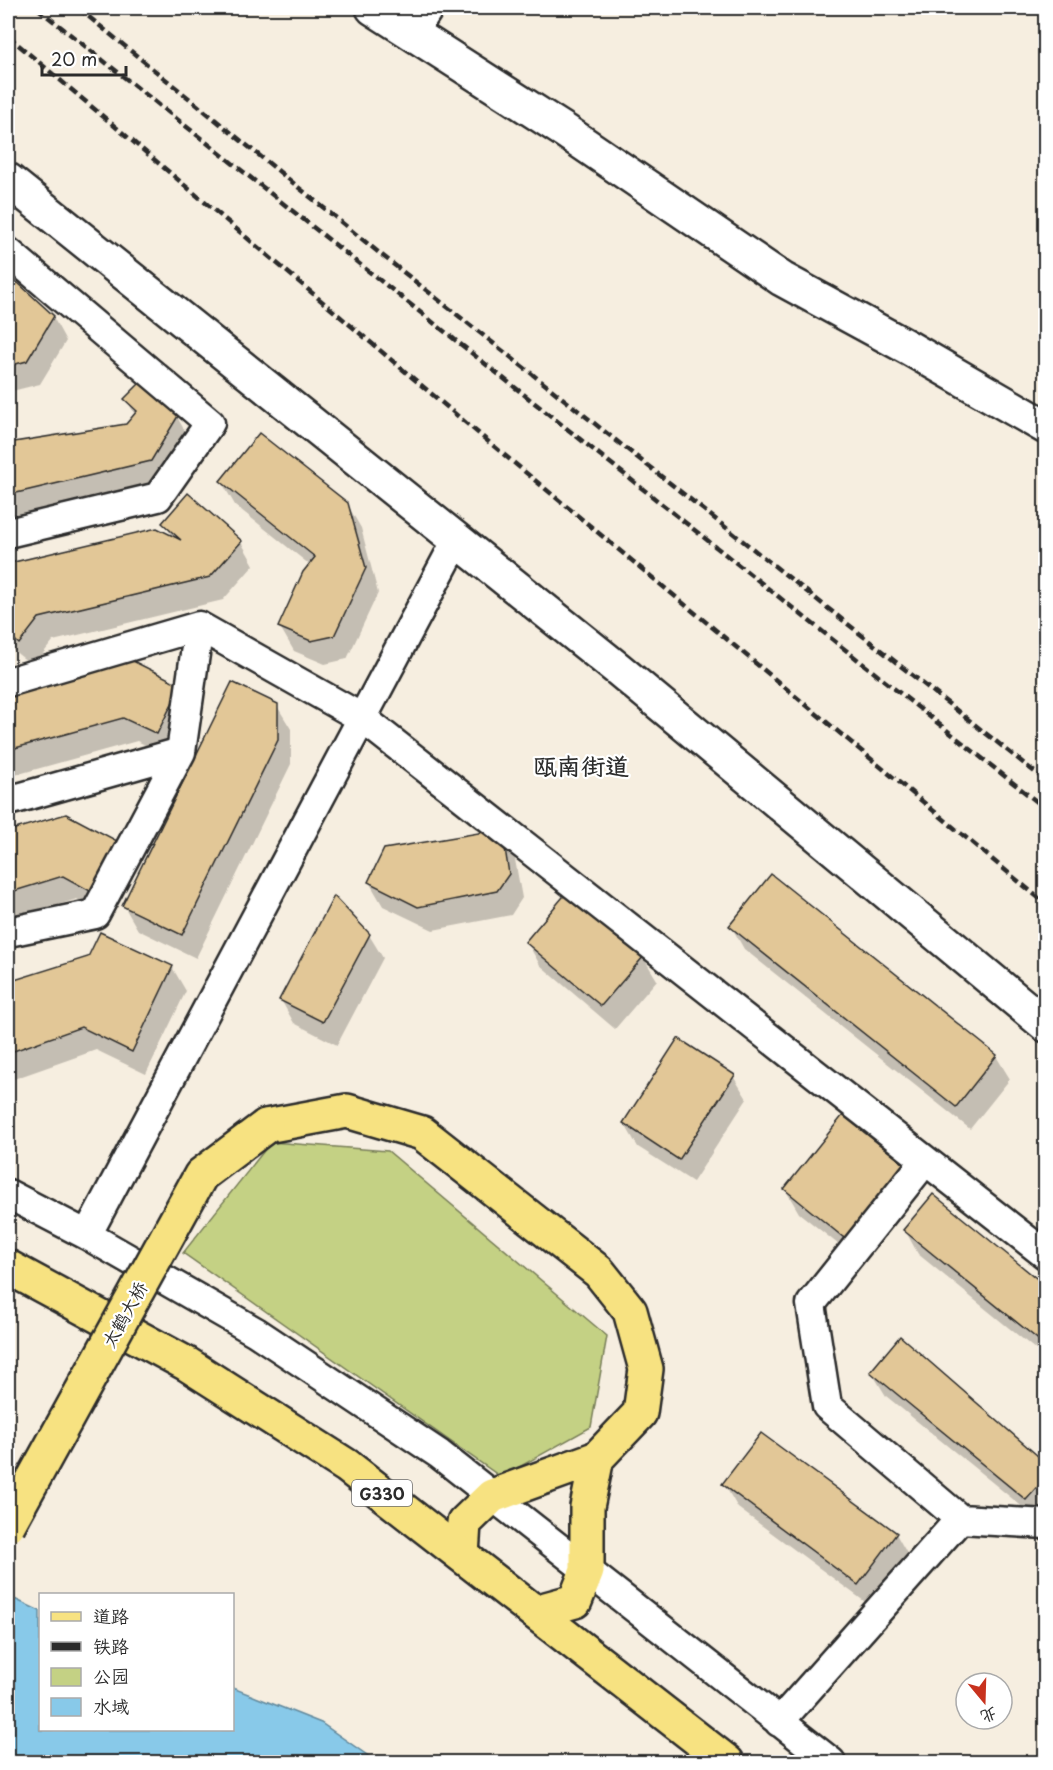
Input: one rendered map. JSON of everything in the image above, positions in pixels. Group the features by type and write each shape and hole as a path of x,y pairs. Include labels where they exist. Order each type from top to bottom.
{"main road":[{"name":"太鹤大桥","path":"8,1525 201,1175 266,1126 347,1111 422,1133 599,1272 630,1311 646,1369 640,1413 597,1458"},
{"name":"G330","path":"8,1267 187,1364 347,1466 727,1762"},
{"path":"462,1555 464,1523 492,1496 597,1458"},
{"path":"535,1612 575,1601 587,1571 587,1506 597,1458"}],"street":[{"path":"373,8 421,20 565,130 782,279 909,348 1046,427"},
{"path":"8,180 618,669 1046,1025"},
{"path":"8,252 210,423 158,497 8,533"},
{"path":"87,1235 457,540"},
{"path":"8,932 95,914 181,752 200,626"},
{"path":"8,682 200,626 362,718 1046,1255"},
{"path":"8,801 181,752"},
{"path":"925,1161 811,1304 827,1406 960,1520 1044,1520"},
{"path":"8,1194 87,1235 256,1332 439,1454 831,1762"},
{"path":"779,1722 960,1520"}],"green space":[{"path":"271,1142 388,1151 607,1336 591,1427 501,1477 183,1253"}],"water":[{"path":"8,1596 39,1611 39,1731 234,1731 234,1688 321,1723 377,1762 8,1762"}],"building":[{"path":"17,282 54,316 27,361 8,366 8,318 13,312 8,306 8,292"},
{"path":"142,381 178,416 151,461 8,495 8,443 126,424 137,411 124,399"},
{"path":"259,433 348,503 366,568 334,636 311,641 278,627 303,572 315,557 220,481"},
{"path":"188,493 242,541 210,577 39,618 19,644 8,634 8,566 10,563 157,528 181,540 162,523"},
{"path":"131,660 181,685 157,734 123,718 8,750 8,695"},
{"path":"232,682 278,704 278,740 182,935 122,906"},
{"path":"66,814 119,842 92,892 63,876 8,893 8,831"},
{"path":"502,829 509,874 497,891 418,907 368,882 384,849"},
{"path":"771,874 997,1055 956,1107 729,926"},
{"path":"568,891 644,956 601,1006 525,942"},
{"path":"334,896 370,934 323,1022 279,1000"},
{"path":"100,932 173,966 132,1052 81,1027 8,1053 8,982 88,957"},
{"path":"678,1038 735,1075 679,1160 623,1123"},
{"path":"843,1115 909,1168 849,1242 784,1189"},
{"path":"933,1194 1046,1286 1046,1346 903,1230"},
{"path":"900,1336 1046,1463 1046,1478 1026,1500 870,1372"},
{"path":"761,1433 897,1533 858,1585 722,1484"}],"railway":[{"path":"37,8 1046,809"},
{"path":"78,8 378,252 1046,781"},
{"path":"8,36 472,428 1046,904"}],"district":[{"name":"瓯南街道","path":"581,765"}]}
